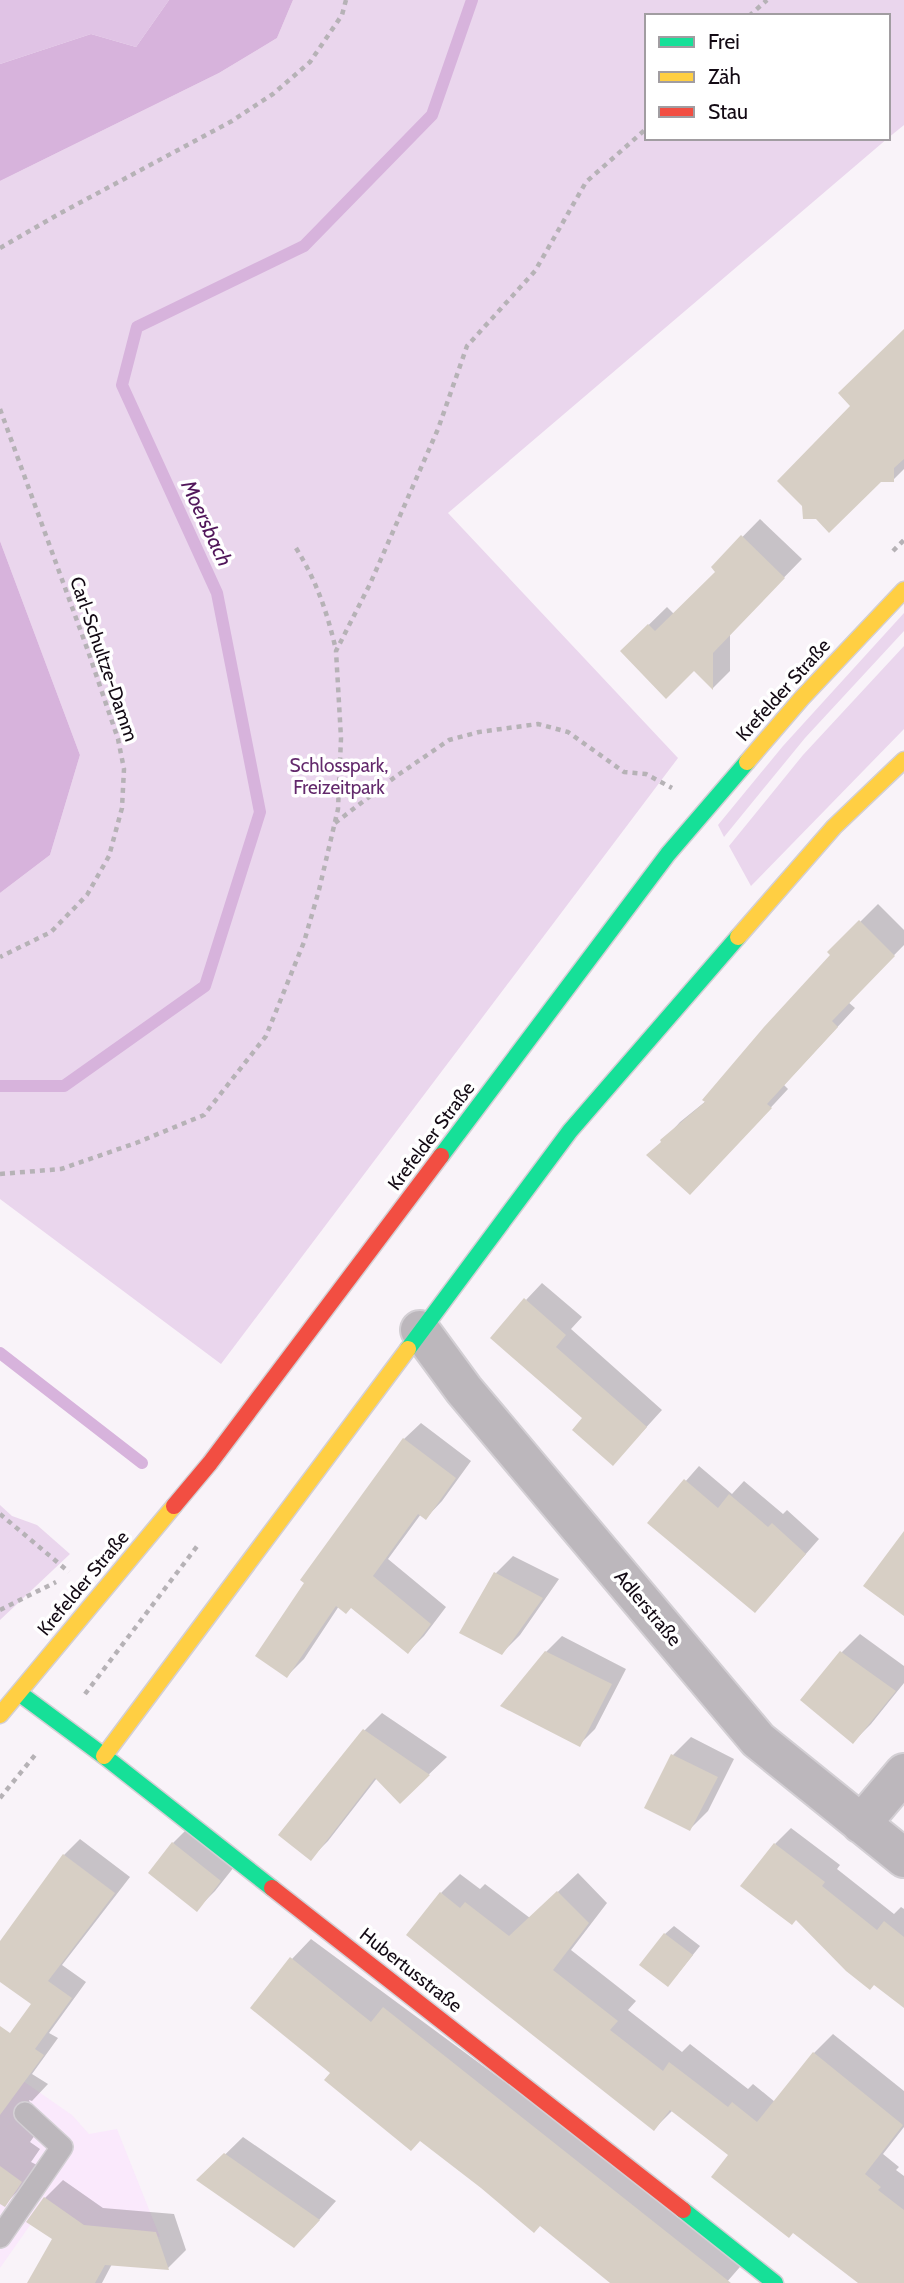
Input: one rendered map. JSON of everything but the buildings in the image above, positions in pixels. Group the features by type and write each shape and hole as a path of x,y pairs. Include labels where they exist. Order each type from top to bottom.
{"street":[{"name":"Krefelder Straße","path":"0,1715 210,1463 668,854 801,699 904,590"},
{"path":"104,1756 570,1131 834,827 904,760"},
{"name":"Adlerstraße","path":"420,1330 464,1391 758,1740 904,1858"},
{"name":"Hubertusstraße","path":"19,1693 104,1756 775,2283"},
{"path":"861,1824 904,1773"}],"lane":[{"path":"0,2237 62,2147 25,2113"}],"path":[{"path":"0,248 232,121 273,94 310,62 342,15 346,0"},
{"path":"751,14 767,0"},
{"path":"336,651 370,584 438,429 467,346 535,271 586,182 645,130"},
{"name":"Carl-Schultze-Damm","path":"0,409 118,738 124,769 122,808 109,856 87,895 51,932 0,957"},
{"path":"0,1174 61,1169 136,1143 204,1115 266,1036 304,943 338,809 341,738 336,651 327,611 312,574 296,548"},
{"path":"334,824 449,740 480,732 537,724 568,732 624,772 646,774 679,792"},
{"path":"0,1514 72,1574"}],"shaded area":[{"path":"0,0 169,0 136,47 91,34 0,64"},
{"path":"169,0 293,0 277,38 219,73 0,181 0,64 91,34 136,47"},
{"path":"0,541 80,755 50,855 0,893"},
{"path":"0,2065 72,2115 89,2134 117,2129 160,2237 85,2229 47,2201 0,2268"}],"green space":[{"name":"Schlosspark, Freizeitpark","path":"293,0 904,0 904,125 890,137 890,14 645,14 645,140 886,140 448,513 678,758 221,1364 0,1199 0,893 50,855 80,755 0,541 0,181 219,73 277,38"},
{"path":"904,613 904,631 805,738 724,837 718,825 783,746"},
{"path":"904,646 904,729 751,886 729,846 803,755"},
{"path":"0,1505 12,1516 37,1525 70,1554 0,1620"}],"waterway":[{"name":"Moersbach","path":"0,1086 64,1086 205,986 260,812 217,593 122,385 137,327 304,246 432,115 472,0"},
{"path":"0,1353 142,1463"}],"traffic: fast":[{"path":"441,1156 668,854 747,762"},
{"path":"408,1349 570,1131 738,937"},
{"path":"19,1693 272,1888"},
{"path":"683,2210 775,2283"}],"traffic: slow":[{"path":"747,762 801,699 904,590"},
{"path":"738,937 834,827 904,760"},
{"path":"104,1756 408,1349"},
{"path":"0,1715 174,1506"}],"traffic: jam":[{"path":"174,1506 210,1463 441,1156"},
{"path":"272,1888 683,2210"}]}
